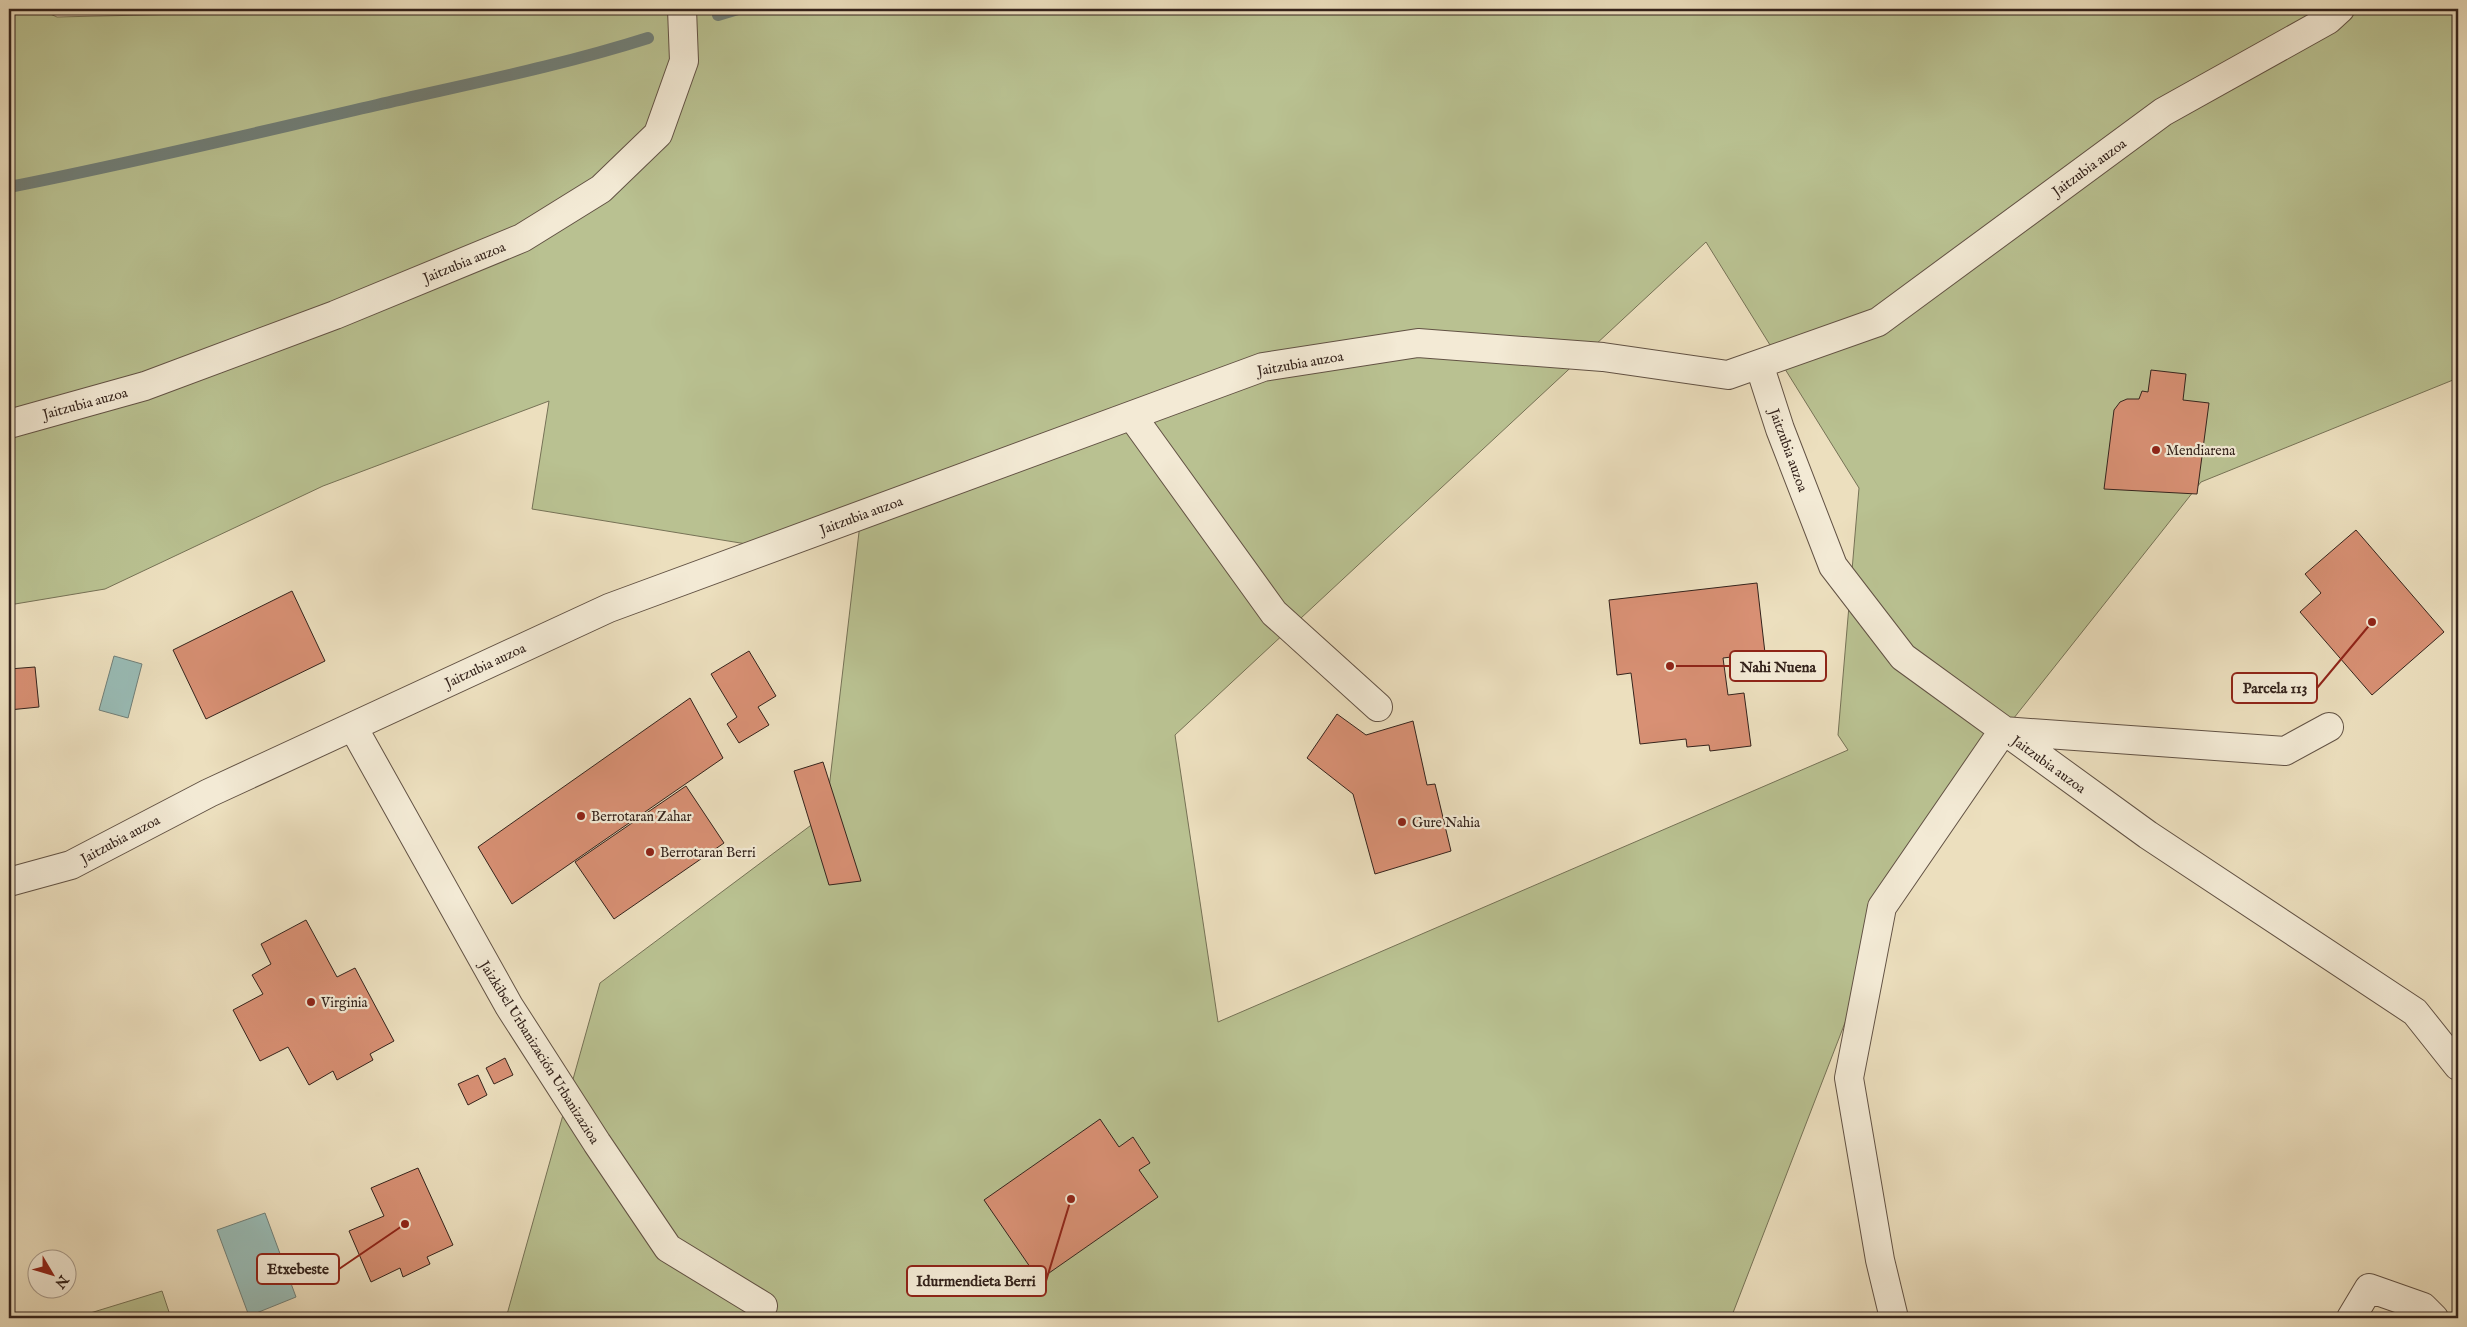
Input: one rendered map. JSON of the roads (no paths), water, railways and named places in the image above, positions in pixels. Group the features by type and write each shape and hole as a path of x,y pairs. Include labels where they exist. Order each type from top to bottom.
{"street":[{"name":"Jaitzubia auzoa","path":"9,424 145,386 335,315 522,238 601,189 658,134 684,61 682,9"},
{"name":"Jaitzubia auzoa","path":"9,882 71,865 209,793 609,608 1262,367 1418,343 1602,357 1728,375 1878,322 2163,112 2328,20 2340,9"},
{"name":"Jaitzubia auzoa","path":"1759,364 1780,429 1833,566 1903,656 2003,731 2148,835 2415,1012 2458,1066"},
{"path":"1132,416 1274,613 1378,707"},
{"name":"Jaizkibel Urbanización Urbanizazioa","path":"353,727 509,1006 596,1143 668,1248 763,1306"},
{"path":"1894,1318 1880,1260 1849,1078 1882,907 2003,731 2285,751 2329,727"},
{"path":"2351,1318 2369,1288 2423,1306 2434,1318"}],"water":[{"path":"114,656 142,664 128,718 99,710"},
{"path":"265,1213 296,1297 249,1316 217,1230"}],"waterway":[{"path":"718,15 738,9"},
{"path":"9,187 147,158 514,74 648,38"}],"place":[{"name":"Mendiarena","path":"2156,450"},
{"name":"Parcela 113","path":"2372,622"},
{"name":"Nahi Nuena","path":"1670,666"},
{"name":"Berrotaran Zahar","path":"581,816"},
{"name":"Gure Nahia","path":"1402,822"},
{"name":"Berrotaran Berri","path":"650,852"},
{"name":"Virginia","path":"311,1002"},
{"name":"Idurmendieta Berri","path":"1071,1199"},
{"name":"Etxebeste","path":"405,1224"}]}
